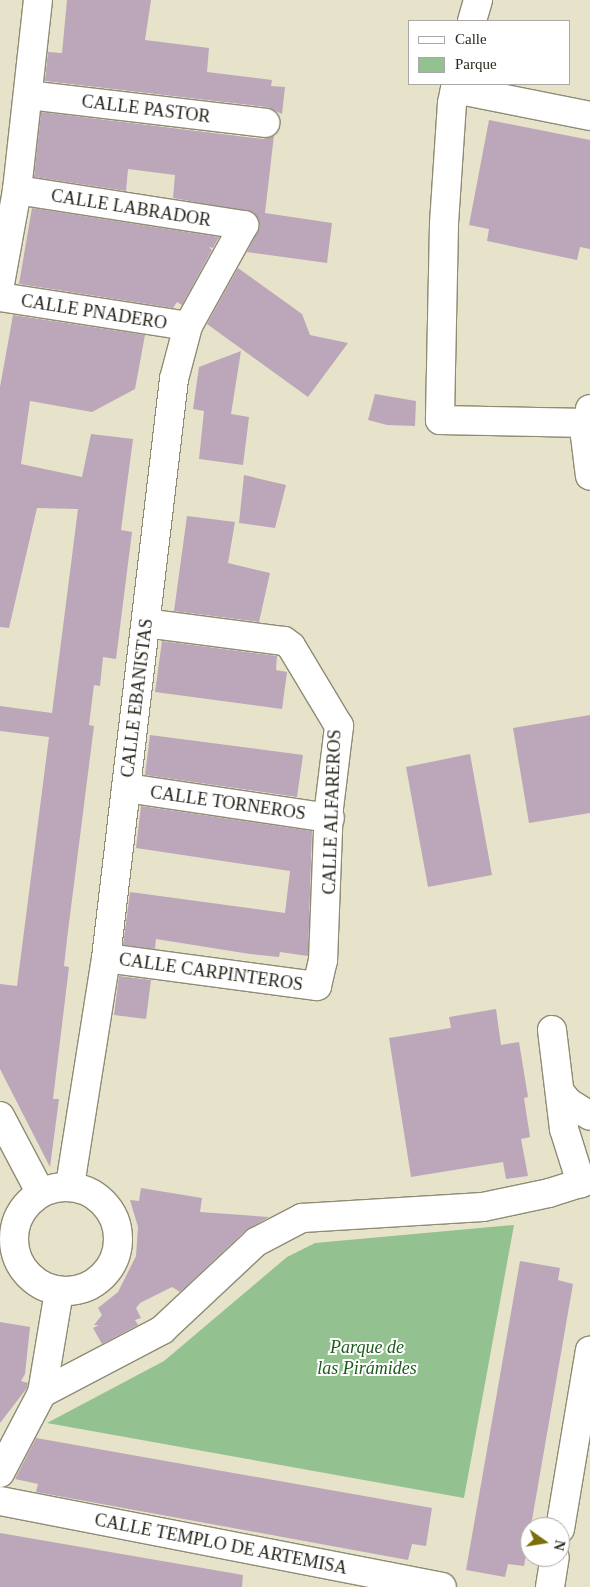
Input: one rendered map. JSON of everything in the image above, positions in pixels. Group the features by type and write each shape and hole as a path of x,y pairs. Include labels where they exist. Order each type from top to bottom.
{"street":[{"path":"0,284 17,190 38,0"},
{"path":"472,20 478,0"},
{"path":"590,116 456,86 444,225 440,420 589,416 585,436 590,476"},
{"name":"CALLE PASTOR","path":"28,95 265,123"},
{"name":"CALLE LABRADOR","path":"17,190 244,225"},
{"name":"CALLE EBANISTAS","path":"70,1186 106,958 174,379 188,326 244,225"},
{"name":"CALLE PNADERO","path":"0,298 188,326"},
{"name":"CALLE ALFAREROS","path":"146,623 284,641 291,646 338,726 330,818 324,962 317,986"},
{"name":"CALLE TORNEROS","path":"126,788 330,818"},
{"name":"CALLE CARPINTEROS","path":"106,958 317,986"},
{"path":"42,1393 162,1330 256,1242 302,1218 483,1208 586,1182 564,1129 552,1030"},
{"path":"560,1092 568,1102 590,1116"},
{"path":"0,1116 40,1192"},
{"path":"70,1186 90,1192 106,1205 116,1223 119,1244 113,1264 99,1280 80,1290 59,1291 39,1284 28,1274 14,1249 14,1227 24,1207 40,1192 70,1186"},
{"path":"0,1473 42,1393 59,1291"},
{"path":"562,1517 590,1350"},
{"name":"CALLE TEMPLO DE ARTEMISA","path":"0,1501 357,1579 442,1587"},
{"path":"550,1587 553,1567"}],"green space":[{"name":"Parque de las Pirámides","path":"514,1225 464,1498 47,1423 164,1361 287,1257 315,1243"}],"building":[{"path":"67,0 151,0 145,40 209,48 207,72 272,80 271,86 285,87 282,114 267,107 45,81 48,52 62,53"},
{"path":"41,112 263,139 274,135 265,213 332,223 327,263 247,252 260,226 254,213 173,198 175,175 128,169 126,191 34,177"},
{"path":"489,120 590,140 590,249 580,247 577,260 487,241 489,229 469,225"},
{"path":"32,208 219,237 213,248 209,247 212,250 182,305 177,302 173,308 19,284"},
{"path":"238,268 302,314 310,335 348,343 308,397 207,324"},
{"path":"13,315 145,335 135,389 92,412 30,401 21,464 82,477 91,434 133,439 121,530 132,532 116,659 103,657 100,686 94,685 89,725 94,726 64,966 69,967 53,1099 59,1099 50,1167 0,1069 0,984 17,986 49,737 0,731 0,706 52,713 78,509 37,508 9,628 0,627 0,387"},
{"path":"241,351 231,414 249,417 243,465 199,459 204,411 193,409 199,367"},
{"path":"375,394 416,401 415,426 387,425 368,420"},
{"path":"244,475 286,485 275,528 239,523"},
{"path":"187,516 235,522 228,563 270,573 259,622 174,611"},
{"path":"162,641 277,656 276,670 287,672 282,709 155,692"},
{"path":"590,715 590,813 529,823 513,728"},
{"path":"150,735 303,755 297,797 145,775"},
{"path":"470,754 492,875 428,887 406,767"},
{"path":"141,806 312,831 308,956 280,952 279,957 250,954 156,939 155,949 123,945 130,892 285,913 290,871 136,848"},
{"path":"119,976 151,980 146,1019 114,1015"},
{"path":"496,1009 501,1045 519,1042 528,1097 524,1098 530,1137 521,1139 528,1176 506,1179 503,1162 411,1177 389,1038 451,1028 449,1017"},
{"path":"141,1188 202,1198 200,1212 269,1217 245,1231 180,1292 172,1287 140,1303 136,1308 141,1318 135,1320 138,1325 102,1344 93,1328 99,1325 94,1325 102,1315 98,1308 118,1292 136,1256 138,1227 130,1200 139,1201"},
{"path":"520,1261 560,1268 558,1280 573,1284 533,1517 520,1517 520,1566 508,1564 505,1577 466,1570"},
{"path":"0,1322 30,1327 25,1374 21,1381 28,1383 27,1388 0,1423"},
{"path":"36,1438 432,1508 426,1546 412,1544 408,1560 36,1492 38,1484 15,1479"},
{"path":"0,1533 243,1575 242,1587 0,1587"}]}
